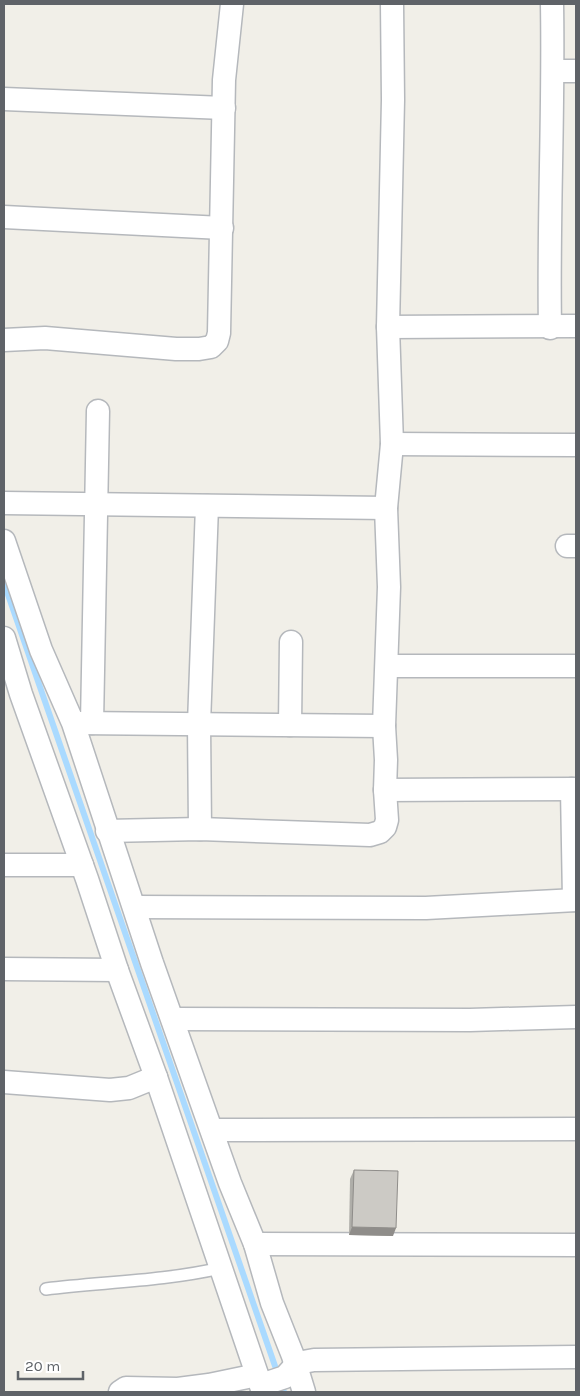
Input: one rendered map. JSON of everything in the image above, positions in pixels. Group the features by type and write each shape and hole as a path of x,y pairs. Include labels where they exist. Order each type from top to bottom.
{"street":[{"path":"4,340 45,338 176,349 211,347 217,341 219,334 222,228 224,80 232,4"},
{"path":"108,831 200,829 370,834 380,832 385,827 387,820 384,726 388,666 389,587 386,508 392,444 388,328 393,100 392,4"},
{"path":"550,328 548,261 554,71 552,4"},
{"path":"554,71 576,71"},
{"path":"4,99 224,108"},
{"path":"4,217 222,228"},
{"path":"388,328 550,328 576,326"},
{"path":"98,410 96,505 83,723 108,831 135,907 152,963 230,1183 255,1244 272,1303 272,1379"},
{"path":"392,444 576,446"},
{"path":"4,503 386,508"},
{"path":"200,829 199,724 207,506"},
{"path":"4,542 19,650 21,694 221,1268 272,1379 304,1392"},
{"path":"290,725 291,642"},
{"path":"19,650 83,723 384,726"},
{"path":"388,666 576,666"},
{"path":"135,907 426,908 575,900 574,789 385,790"},
{"path":"4,864 82,865"},
{"path":"4,969 117,970"},
{"path":"173,1019 470,1020 576,1018"},
{"path":"4,1082 110,1090 128,1088 156,1077"},
{"path":"212,1130 576,1129"},
{"path":"255,1244 576,1245"},
{"path":"120,1392 126,1388 178,1388 272,1379 303,1362 324,1359 576,1358"}],"lane":[{"path":"46,1289 104,1282 185,1276 221,1268"}],"building":[{"path":"354,1170 398,1171 396,1228 352,1227"}],"waterway":[{"path":"4,583 284,1392"}]}
